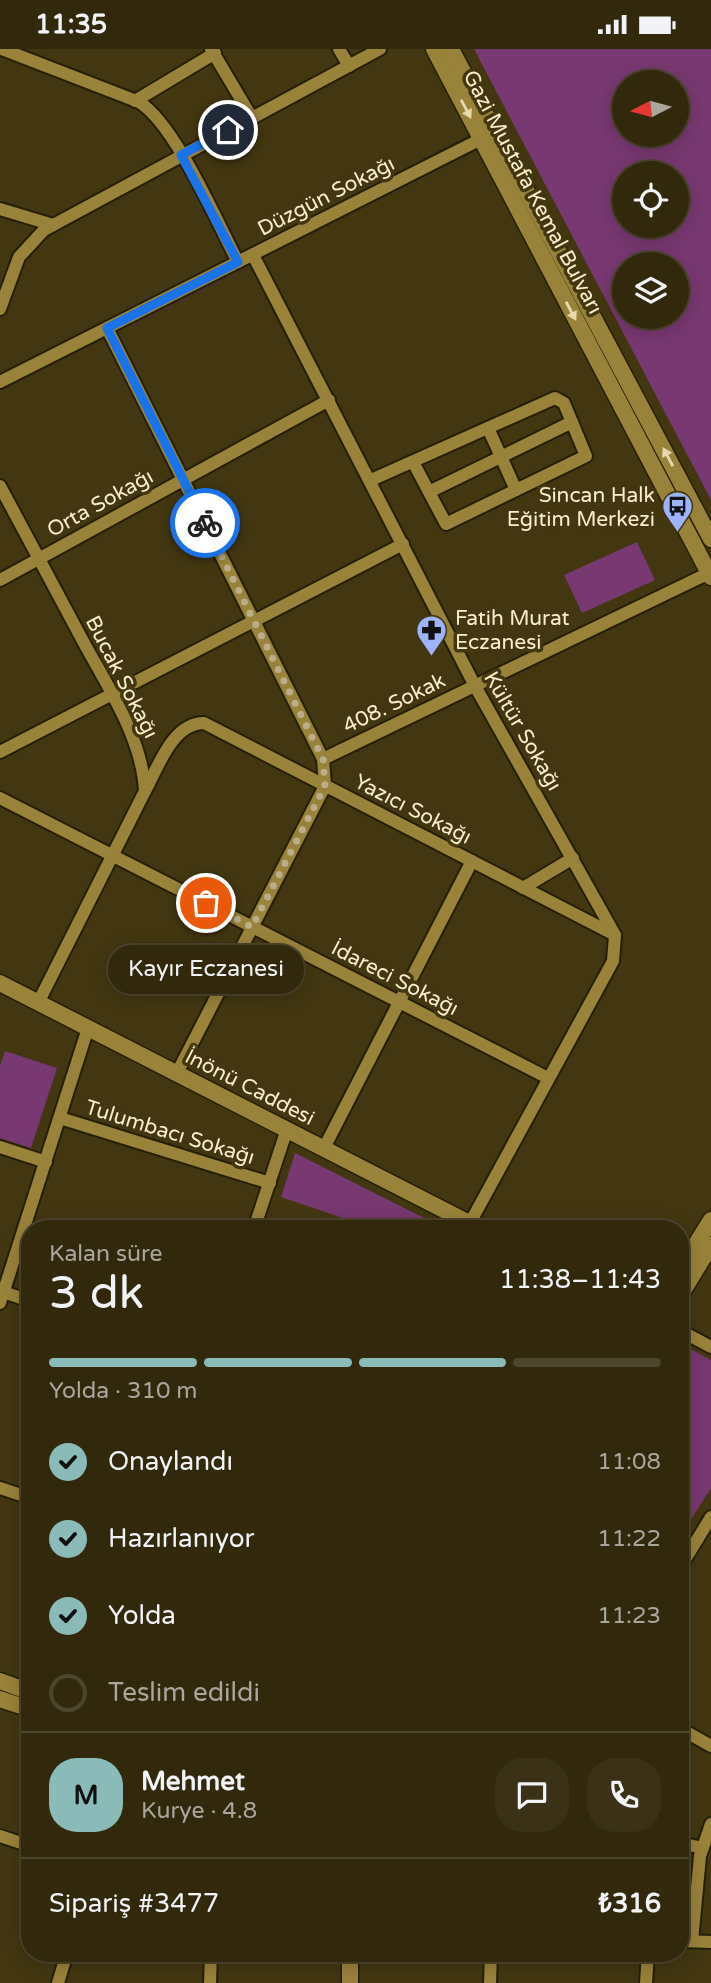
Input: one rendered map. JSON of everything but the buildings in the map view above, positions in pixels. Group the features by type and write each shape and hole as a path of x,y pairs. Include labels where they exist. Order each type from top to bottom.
{"main road":[{"name":"Gazi Mustafa Kemal Bulvarı","path":"434,49 710,575"},
{"name":"Gazi Mustafa Kemal Bulvarı","path":"451,49 711,539"},
{"name":"İnönü Caddesi","path":"0,983 464,1220"},
{"path":"689,1255 711,1220"},
{"path":"689,1281 711,1245"},
{"path":"0,1681 21,1689"},
{"path":"0,1699 21,1706"},
{"path":"350,1962 350,1983"}],"street":[{"path":"0,55 3,49 135,101 155,114 181,155 238,262"},
{"path":"340,49 349,66"},
{"path":"0,309 22,252 53,225 380,49"},
{"path":"135,101 213,51 252,118"},
{"name":"Düzgün Sokağı","path":"0,382 481,139"},
{"path":"0,209 53,225"},
{"name":"Kültür Sokağı","path":"253,255 475,686 615,935"},
{"path":"107,328 323,759 325,786 177,1073"},
{"path":"371,480 413,461 555,398 564,403 586,456 446,524 413,461"},
{"name":"Orta Sokağı","path":"0,580 329,400"},
{"path":"429,492 572,422"},
{"path":"488,428 516,490"},
{"name":"Bucak Sokağı","path":"0,486 112,694 139,755 145,791"},
{"path":"0,752 403,544"},
{"name":"408. Sokak","path":"323,759 710,575"},
{"name":"Yazıcı Sokağı","path":"145,791 176,736 187,727 201,723 615,935"},
{"path":"38,1003 145,791"},
{"name":"İdareci Sokağı","path":"0,798 548,1078"},
{"path":"523,888 573,858"},
{"path":"324,1148 472,861"},
{"path":"479,1220 548,1078 613,961 615,935"},
{"path":"27,1220 88,1028"},
{"name":"Tulumbacı Sokağı","path":"60,1118 270,1183"},
{"path":"257,1220 287,1129"},
{"path":"0,1147 46,1162"},
{"path":"21,1236 1,1296 21,1299"},
{"path":"689,1335 711,1347"},
{"path":"0,1488 21,1495"},
{"path":"689,1552 711,1517"},
{"path":"689,1734 711,1746"},
{"path":"689,1929 702,1848 711,1824"},
{"path":"0,1836 21,1843"},
{"path":"689,1845 702,1848"},
{"path":"689,1941 711,1942"},
{"path":"58,1983 64,1962"},
{"path":"210,1983 211,1962"},
{"path":"490,1983 491,1962"},
{"path":"646,1983 647,1962"}],"shaded area":[{"path":"474,49 711,49 711,500 621,329 689,329 689,252 612,252 612,312"},
{"path":"637,542 655,580 582,613 564,575"},
{"path":"5,1051 57,1068 31,1148 0,1138 0,1066"},
{"path":"295,1153 428,1220 349,1220 281,1197"},
{"path":"689,1348 711,1360 711,1488 689,1522"}],"way so far":[{"path":"205,523 323,759 325,786 252,927 206,903"}],"place":[{"name":"Sincan Halk Eğitim Merkezi","path":"678,534"},
{"name":"Fatih Murat Eczanesi","path":"432,657"},
{"name":"Kayır Eczanesi","path":"206,903"}],"route":[{"path":"205,523 107,328 238,262 181,155 228,130"}]}
